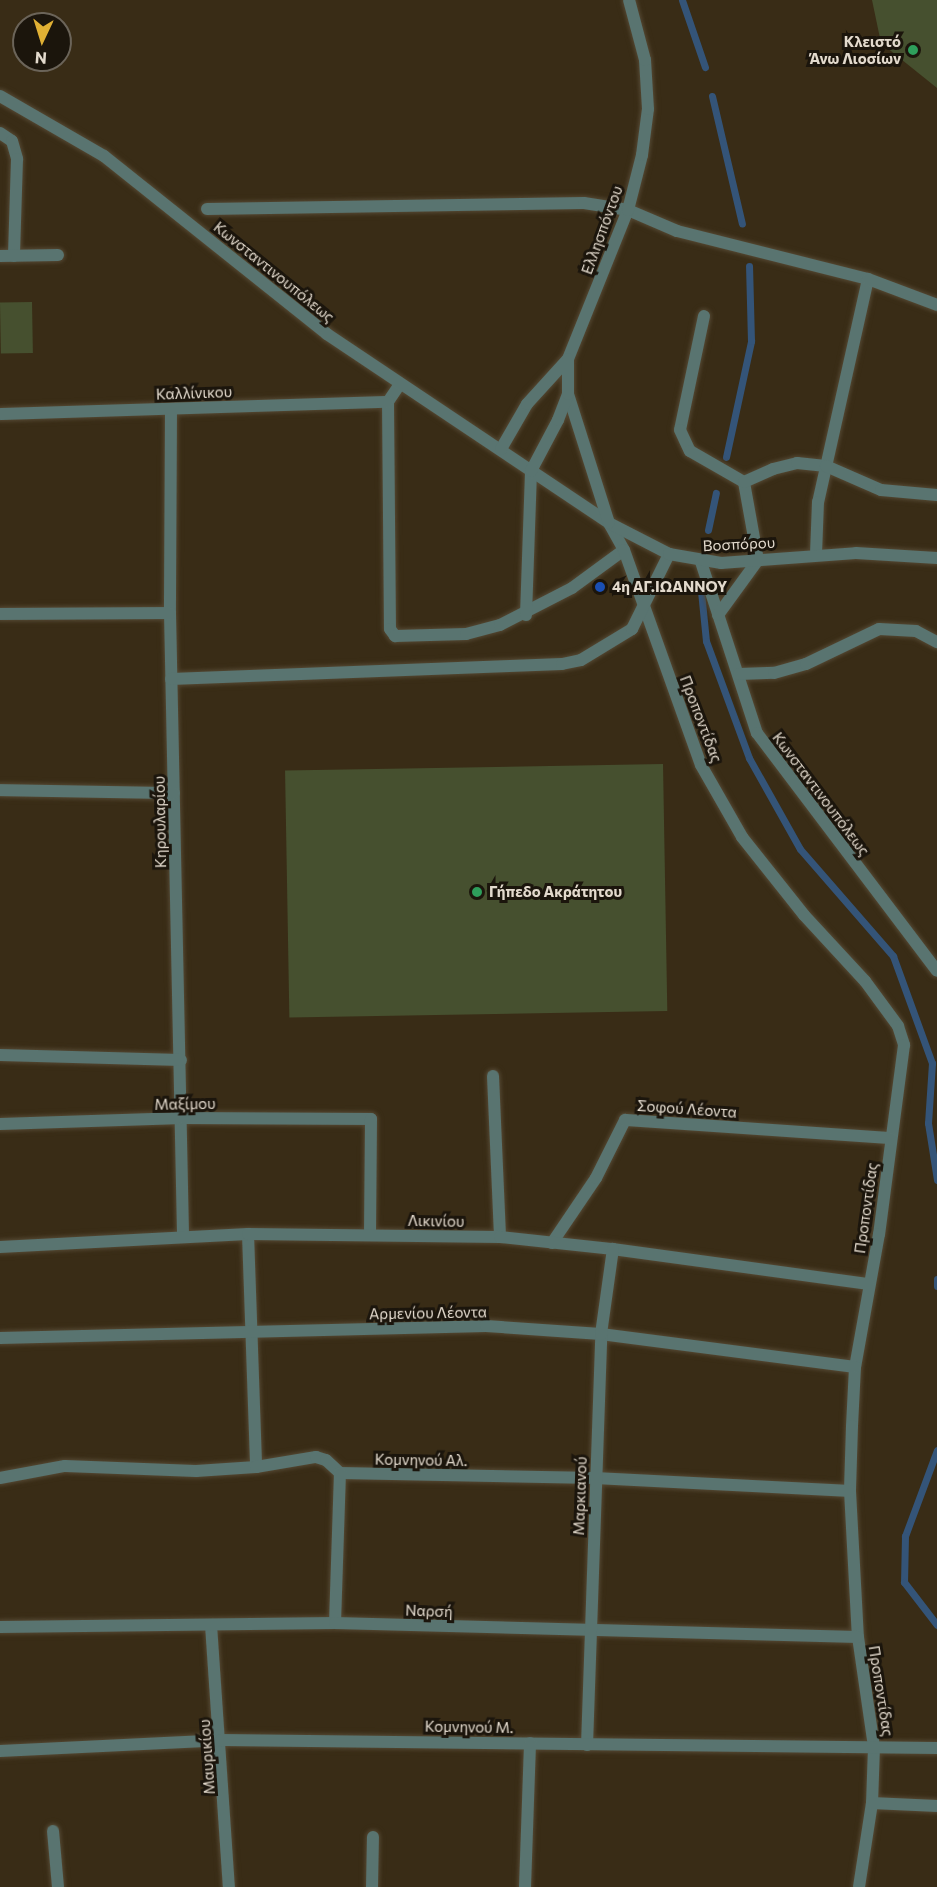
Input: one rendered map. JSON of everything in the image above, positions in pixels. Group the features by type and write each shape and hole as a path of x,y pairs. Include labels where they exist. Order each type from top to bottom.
{"street":[{"name":"Ελλησπόντου","path":"501,448 527,404 568,359 628,210 642,155 648,109 645,60 629,0"},
{"name":"Κωνσταντινουπόλεως","path":"0,96 104,156 327,334 400,384 501,448 531,471"},
{"path":"0,133 12,141 17,159 14,256"},
{"path":"207,209 584,203 628,210 677,231 868,279 937,305"},
{"path":"0,256 58,255"},
{"path":"816,555 818,502 868,279"},
{"path":"704,316 680,430 690,451 744,482 797,463 826,466 880,490 937,495"},
{"name":"Ελλησπόντου","path":"531,471 558,420 568,394 568,359"},
{"path":"400,384 388,402 390,629 395,636 466,634 526,615 572,588 624,550"},
{"name":"Προποντίδας","path":"568,394 609,523 624,550 701,765 742,837 898,1026 904,1063 890,1138 870,1284 855,1367 850,1491 858,1636 874,1747 872,1803 859,1887"},
{"name":"Καλλίνικου","path":"0,414 388,402"},
{"name":"Κηρουλαρίου","path":"171,409 170,613 183,1118 183,1235"},
{"path":"526,615 531,471"},
{"name":"Βοσπόρου","path":"531,471 609,523 669,554 701,562 856,553 937,558"},
{"path":"718,615 758,560 744,482"},
{"path":"171,679 562,664 581,660 621,638 632,629 645,609 669,554"},
{"name":"Κωνσταντινουπόλεως","path":"701,562 763,742 937,971"},
{"path":"0,614 170,613"},
{"path":"739,674 774,672 806,664 879,629 916,631 937,642"},
{"path":"0,790 174,793"},
{"path":"0,1055 181,1060"},
{"path":"493,1076 500,1237"},
{"name":"Μαξίμου","path":"0,1124 183,1118 371,1119 370,1234"},
{"name":"Σοφού Λέοντα","path":"552,1243 596,1178 625,1119 890,1138"},
{"path":"248,1234 256,1467"},
{"name":"Λικινίου","path":"0,1247 183,1235 370,1234 500,1237 613,1249 870,1284"},
{"name":"Μαρκιανού","path":"587,1745 601,1334 613,1249"},
{"name":"Αρμενίου Λέοντα","path":"0,1338 486,1326 601,1334 855,1367"},
{"path":"0,1478 65,1466 196,1471 256,1467 316,1457 326,1460 340,1473 334,1623"},
{"name":"Κομνηνού Αλ.","path":"340,1473 596,1478 850,1491"},
{"name":"Ναρσή","path":"0,1628 334,1623 592,1632 858,1636"},
{"name":"Μαυρικίου","path":"211,1625 221,1740 229,1887"},
{"name":"Κομνηνού Μ.","path":"0,1751 221,1740 937,1748"},
{"path":"525,1887 530,1743"},
{"path":"872,1803 937,1806"},
{"path":"53,1831 58,1887"},
{"path":"372,1887 373,1837"}],"green space":[{"name":"Κλειστό Άνω Λιοσίων","path":"872,0 937,0 937,88 881,43"},
{"path":"32,302 33,353 1,354 0,303"},
{"name":"Γήπεδο Ακράτητου","path":"663,764 667,1011 289,1018 285,771"}],"waterway":[{"path":"682,0 705,67"},
{"path":"712,96 742,224"},
{"path":"726,457 751,341 749,266"},
{"path":"708,530 716,493"},
{"path":"701,591 706,641 749,758 800,849 893,956 932,1063 928,1123 937,1180"},
{"path":"937,1279 937,1286"},
{"path":"937,1450 905,1536 904,1582 937,1625"}],"place":[{"name":"Κλειστό Άνω Λιοσίων","path":"913,50"},
{"name":"4η ΑΓ.ΙΩΑΝΝΟΥ","path":"600,587"},
{"name":"Γήπεδο Ακράτητου","path":"477,892"}]}
